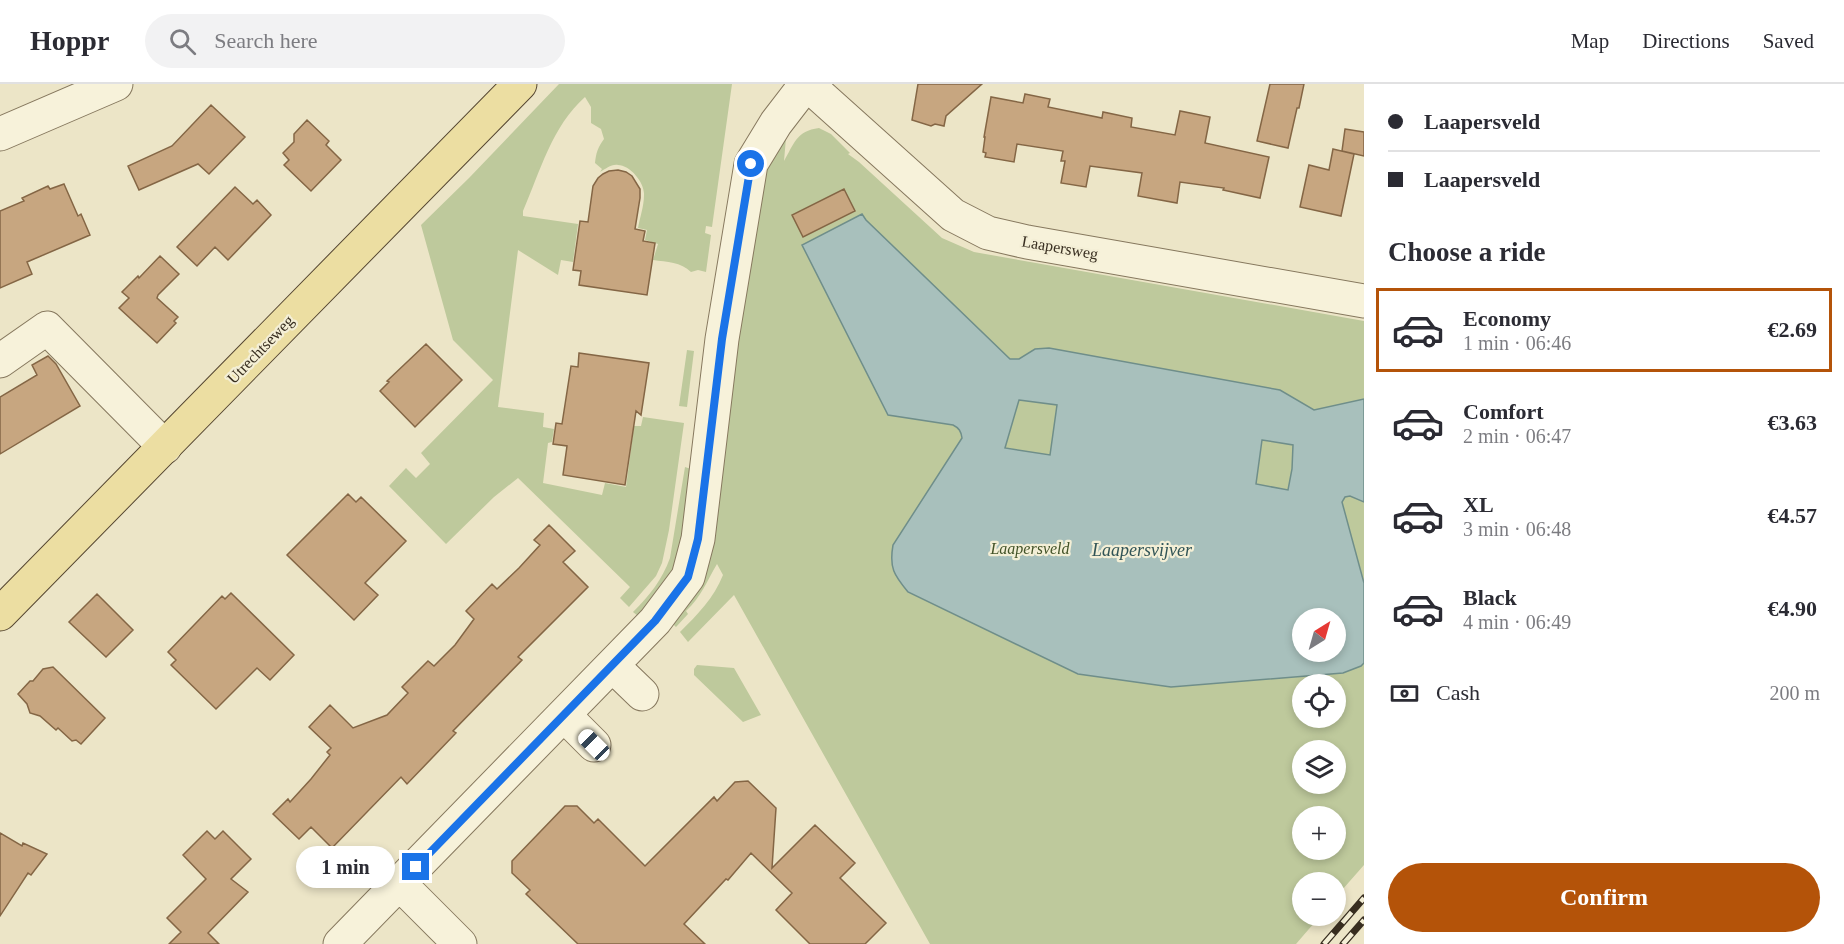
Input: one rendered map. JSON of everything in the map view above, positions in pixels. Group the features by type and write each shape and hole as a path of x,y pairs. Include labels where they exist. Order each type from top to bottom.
{"main road":[{"name":"Utrechtseweg","path":"0,614 520,84"}],"street":[{"path":"0,134 116,84"},
{"path":"340,944 613,666 655,621 688,577 698,539 722,339 751,164 776,123 806,84"},
{"name":"Laapersweg","path":"806,84 953,215 988,233 1027,242 1364,301"},
{"path":"0,361 48,328 165,447"},
{"path":"613,666 642,694"},
{"path":"564,715 594,745"},
{"path":"400,884 460,944"}],"green space":[{"path":"559,84 732,84 712,227 706,226 705,233 711,235 706,272 698,270 691,272 678,264 653,260 658,244 645,240 647,230 638,228 644,199 642,185 632,171 623,166 613,165 600,172 602,169 595,163 595,159 604,139 601,129 591,123 591,107 585,97 555,136 523,211 523,216 578,224 573,262 561,260 558,275 518,250 498,407 544,413 543,427 554,429 552,442 548,443 543,483 602,495 605,483 626,487 634,426 641,426 643,417 684,423 662,563 656,576 629,607 620,598 630,587 518,478 494,497 446,544 389,486 406,468 416,478 430,464 421,453 493,380 453,340 421,225"},
{"name":"Laapersveld","path":"819,128 831,134 850,153 848,154 942,238 974,252 1364,321 1364,865 1346,885 1346,872 1292,872 1292,926 1312,926 1296,944 930,944 734,595 688,642 680,632 715,591 723,575 717,564 700,594 686,611 688,614 676,627 671,622 727,417 762,179 770,160 786,138 784,161 793,144 805,132"},
{"path":"687,350 694,351 687,407 679,406"},
{"path":"685,467 691,469 680,556 675,570 638,616 633,612 655,587 670,558"},
{"path":"697,665 734,668 761,715 743,722 694,675"}],"water":[{"name":"Laapersvijver","path":"862,214 1010,359 1019,359 1035,349 1049,348 1280,390 1314,410 1364,399 1364,502 1350,496 1345,497 1342,502 1364,583 1364,663 1343,673 1292,674 1292,677 1171,687 1078,674 908,592 899,581 892,565 893,545 962,438 961,433 953,425 888,415 802,245","holes":["1019,400 1057,405 1050,455 1005,448","1262,440 1293,445 1288,490 1256,484"]}],"building":[{"path":"918,84 982,84 946,116 944,126 935,124 931,126 912,120"},
{"path":"1270,84 1304,84 1288,148 1257,141"},
{"path":"1025,94 1050,99 1048,107 1102,118 1103,112 1132,118 1131,127 1175,135 1180,111 1210,117 1205,143 1269,157 1260,198 1223,190 1224,188 1180,182 1177,203 1138,196 1142,173 1090,166 1086,187 1061,183 1065,161 1061,161 1063,151 1017,144 1014,162 985,157 984,137 991,97 1023,103"},
{"path":"211,105 245,137 209,174 198,164 139,190 128,166 172,146"},
{"path":"307,120 329,141 326,145 341,160 311,191 284,165 289,160 283,153 294,142 294,134"},
{"path":"1345,129 1364,132 1364,156 1342,151"},
{"path":"1333,149 1354,154 1341,216 1300,207 1309,165 1329,170"},
{"path":"618,170 632,176 640,189 635,229 645,231 643,241 655,243 647,295 579,285 581,271 573,270 580,221 588,222 593,186 603,174"},
{"path":"64,184 78,216 81,214 90,235 27,262 32,274 0,288 0,211 24,201 22,198 48,186 50,189"},
{"path":"235,187 253,204 257,200 271,215 228,260 215,247 197,266 177,247"},
{"path":"844,189 855,211 803,237 792,215"},
{"path":"160,256 179,274 157,298 178,317 174,321 176,323 157,343 119,308 129,298 122,292"},
{"path":"426,344 462,380 415,427 380,391 389,382 387,381"},
{"path":"579,353 649,363 641,415 636,411 625,485 563,475 567,446 553,444 556,423 562,424 571,366 578,367"},
{"path":"48,356 56,364 80,406 0,454 0,397 37,375 32,365"},
{"path":"348,494 356,502 361,497 406,541 365,583 378,595 354,620 287,555"},
{"path":"549,525 575,551 563,562 588,587 518,657 522,660 453,731 456,733 407,784 401,777 332,848 311,827 299,839 273,814 288,799 290,802 330,755 327,752 331,748 309,727 330,705 353,728 387,715 408,693 402,687 428,661 434,666 455,645 474,619 466,611 492,584 497,589 519,568 540,545 534,540"},
{"path":"231,593 294,655 270,680 257,668 216,709 171,665 176,660 168,652 222,596 225,599"},
{"path":"97,594 133,630 106,657 69,622"},
{"path":"53,667 105,718 81,744 76,740 72,741 40,716 30,713 27,704 18,694 43,669"},
{"path":"748,781 776,808 772,868 815,825 855,863 840,878 886,923 865,944 810,944 776,910 792,893 751,853 728,880 726,879 684,924 705,944 578,944 526,894 530,890 512,873 512,861 565,806 577,806 594,823 598,819 645,866 714,797 717,801 735,782"},
{"path":"207,831 215,839 223,831 251,859 231,879 248,892 208,933 219,944 169,944 181,932 167,918 206,879 183,855"},
{"path":"0,833 22,846 23,843 47,854 31,875 28,873 0,916"}],"railway":[{"path":"1324,944 1364,898"},
{"path":"1343,944 1364,920"}],"route":[{"path":"416,867 613,666 655,621 688,577 698,539 722,339 751,164"}]}
